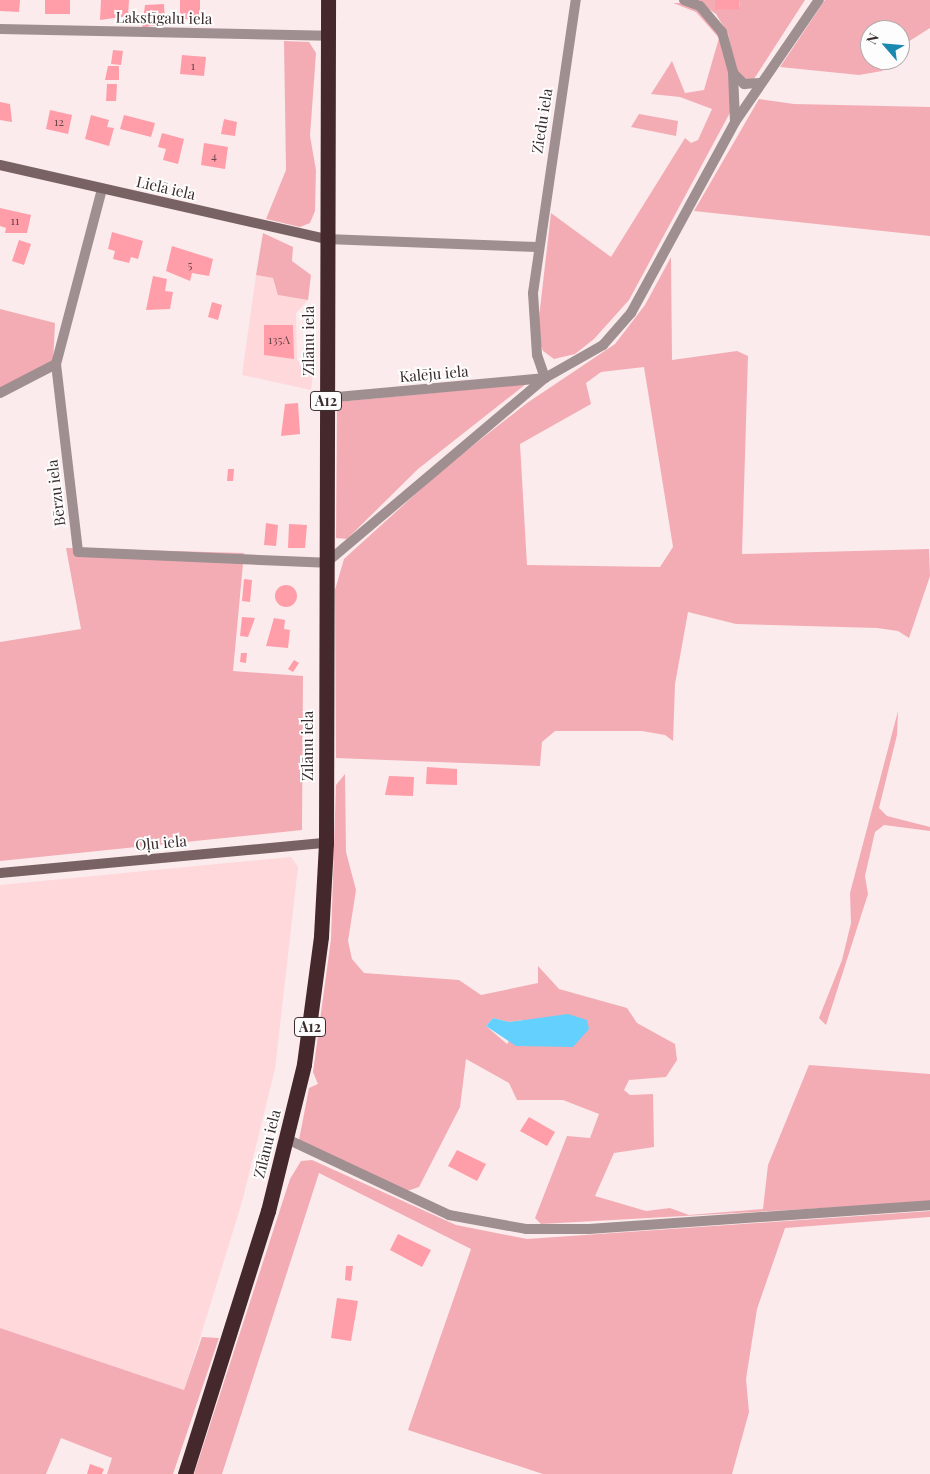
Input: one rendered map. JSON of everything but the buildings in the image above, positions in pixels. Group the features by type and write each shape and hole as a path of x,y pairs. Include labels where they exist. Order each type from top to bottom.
{"highway":[{"name":"Zīlānu iela","path":"185,1474 268,1212 287,1139 312,1011 326,842 328,0"}],"street":[{"name":"Ziedu iela","path":"544,378 534,333 537,247 576,0"},
{"path":"684,0 700,6 715,20 728,48 733,72 735,122"},
{"path":"326,563 544,378 603,345 631,312 735,122 818,0"},
{"name":"Lakstīgalu iela","path":"0,29 328,36"},
{"path":"733,72 744,84 760,83"},
{"name":"Lielā iela","path":"0,165 326,239"},
{"name":"Bērzu iela","path":"102,189 56,364 78,552 326,563"},
{"path":"326,239 537,247"},
{"path":"0,393 56,364"},
{"name":"Kalēju iela","path":"326,398 544,378"},
{"name":"Oļu iela","path":"0,873 326,842"},
{"path":"287,1139 448,1215 526,1229 589,1229 930,1206"}],"shaded area":[{"path":"696,0 715,0 715,10 740,8 739,0 805,0 754,79 745,81 736,70 728,34 716,14"},
{"path":"825,0 930,0 930,28 910,41 910,20 860,20 860,70 884,70 882,71 859,75 780,67"},
{"path":"673,3 686,3 698,9 716,27 730,73 732,109 629,300 594,339 575,354 554,359 543,351 537,335 551,213 611,257 685,138 691,143 698,140 712,109 680,97 651,94 672,61 685,93 704,90 719,38 696,12"},
{"path":"284,41 309,42 316,53 310,136 316,170 315,211 310,223 300,227 266,219 286,170"},
{"path":"759,99 794,104 930,107 930,236 694,211"},
{"path":"639,114 678,121 676,136 631,127"},
{"path":"263,233 293,247 292,261 311,275 308,300 278,295 273,278 256,275"},
{"path":"671,257 672,360 737,351 748,356 742,554 929,549 930,576 909,638 898,631 877,628 736,624 688,612 675,684 673,741 665,735 642,731 555,731 542,742 540,766 336,758 335,590 344,559 443,469 527,403 615,344 645,305","holes":["644,367 673,547 660,567 527,565 520,444 591,404 586,383 601,372"]},
{"path":"256,275 273,278 279,295 308,300 296,313 297,360 313,374 311,390 242,375"},
{"path":"0,309 55,323 53,363 0,391"},
{"path":"526,384 418,469 347,539 336,538 337,402"},
{"path":"66,548 244,553 233,671 303,676 302,830 0,861 0,642 81,629"},
{"path":"898,711 897,735 879,808 887,816 930,827 930,831 884,825 875,832 865,876 868,894 826,1025 819,1018 842,960 851,923 850,893"},
{"path":"345,774 346,852 356,890 348,941 352,959 364,973 459,980 481,995 538,983 538,966 559,989 627,1008 637,1023 675,1044 677,1060 666,1077 629,1080 624,1090 630,1095 653,1094 654,1147 614,1153 595,1196 646,1211 670,1208 689,1215 763,1209 768,1165 809,1065 930,1074 930,1202 541,1224 535,1218 567,1136 590,1138 599,1114 563,1100 517,1100 509,1083 466,1059 460,1107 419,1187 404,1192 299,1140 309,1088 318,1084 313,1072 331,939 336,785","holes":["493,1018 509,1022 523,1020 507,1044 486,1026"]},
{"path":"291,857 298,867 275,1069 242,1202 184,1390 0,1328 0,885"},
{"path":"312,1160 456,1225 527,1239 930,1211 930,1217 785,1228 757,1309 746,1379 749,1412 732,1474 543,1474 408,1430 471,1249 319,1173 222,1474 194,1474 290,1179 301,1161"},
{"path":"0,1328 184,1390 202,1337 219,1338 173,1474 107,1474 112,1458 61,1438 46,1474 0,1474"}],"water":[{"path":"568,1014 587,1020 589,1029 573,1047 516,1046 486,1026 493,1018 509,1022"}]}
